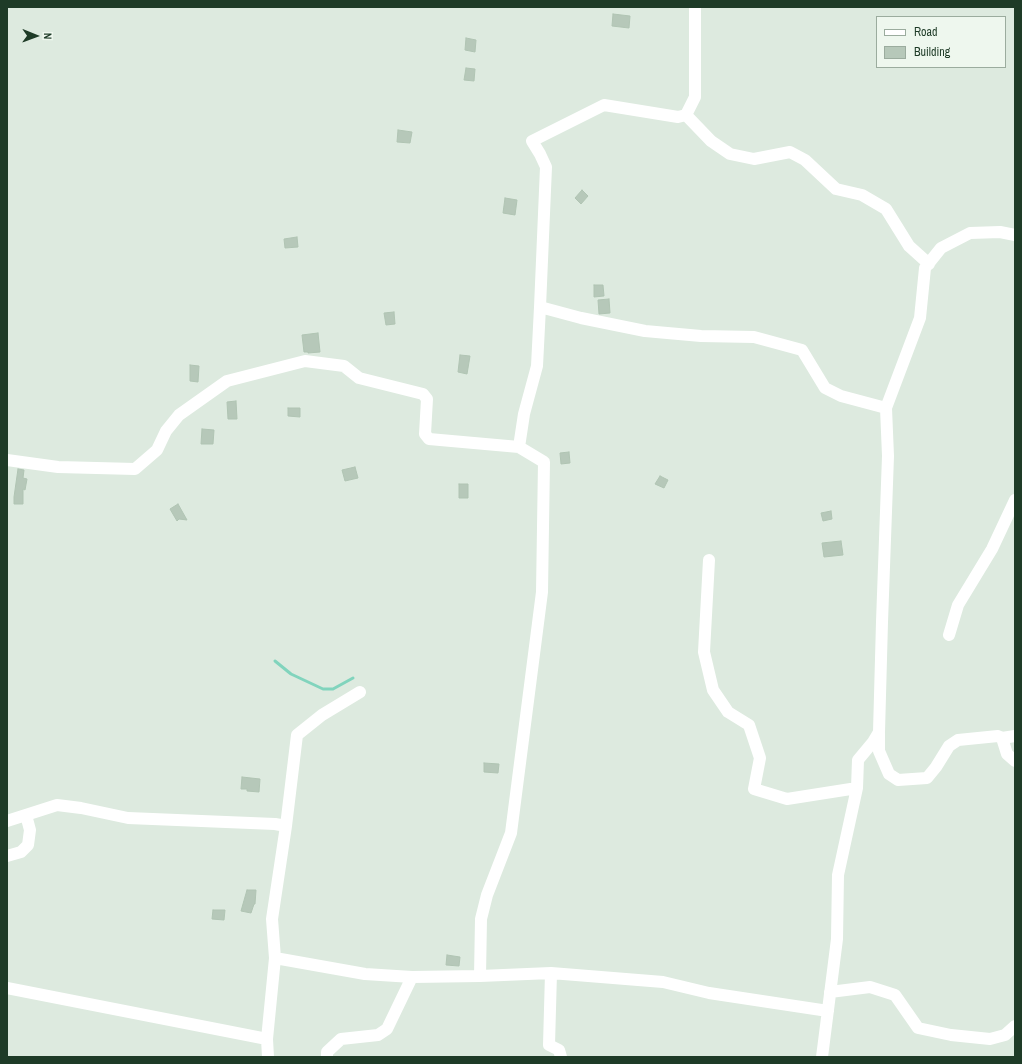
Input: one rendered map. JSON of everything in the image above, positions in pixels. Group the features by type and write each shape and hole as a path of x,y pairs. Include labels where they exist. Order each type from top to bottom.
{"street":[{"path":"519,447 524,414 536,366 546,167 532,141 604,105 678,117 686,115 695,97 695,7"},
{"path":"686,115 711,141 730,154 754,159 790,152 806,160 836,189 862,195 886,209 909,246 929,264"},
{"path":"1015,235 1000,232 970,233 941,248 925,268 920,318 886,408 888,456 879,751 889,774 898,780 927,778 950,746 958,740 1015,736"},
{"path":"540,307 581,318 645,331 700,336 754,337 802,350 824,388 841,396 886,408"},
{"path":"7,460 58,467 135,468 157,450 166,431 179,415 227,381 305,361 344,366 359,378 423,394 427,399 425,434 429,439 519,447 544,462 542,592 511,833 487,895 481,919 480,976"},
{"path":"949,635 958,605 992,549 1015,500"},
{"path":"709,560 704,652 713,690 728,712 749,725 760,758 754,790 787,799 857,788"},
{"path":"268,1057 267,1039 276,958 272,919 286,826 297,735 322,715 360,692"},
{"path":"822,1057 837,939 838,875 857,788 858,760 879,732"},
{"path":"1002,738 1007,754 1015,761"},
{"path":"7,821 57,805 81,808 128,818 275,824 286,826"},
{"path":"7,856 21,852 28,845 30,830 26,815"},
{"path":"276,958 365,974 412,977 551,973 663,982 709,993 828,1011"},
{"path":"551,973 549,1045 559,1050 561,1057"},
{"path":"327,1057 327,1052 341,1039 378,1035 387,1029 412,977"},
{"path":"830,992 870,986 895,995 918,1028 951,1035 990,1039 1005,1035 1015,1026"},
{"path":"7,988 267,1039"}],"building":[{"path":"613,14 630,16 629,28 612,26"},
{"path":"466,38 476,40 475,52 465,50"},
{"path":"466,68 475,69 474,81 464,80"},
{"path":"398,130 412,132 410,143 397,142"},
{"path":"582,190 588,196 581,204 575,198"},
{"path":"505,198 517,200 515,215 503,213"},
{"path":"297,237 298,247 285,248 284,239"},
{"path":"594,285 603,285 604,296 594,297"},
{"path":"609,299 610,313 599,314 598,300"},
{"path":"394,312 395,324 386,325 384,313"},
{"path":"318,333 320,352 304,352 302,335"},
{"path":"460,355 470,356 467,374 458,372"},
{"path":"190,365 199,366 198,382 190,381"},
{"path":"236,401 237,419 228,419 227,402"},
{"path":"288,408 300,408 300,417 288,416"},
{"path":"202,429 214,430 213,444 201,444"},
{"path":"569,452 570,463 561,464 560,453"},
{"path":"355,467 358,478 345,481 342,470"},
{"path":"18,469 24,470 23,478 27,479 25,490 23,489 23,504 14,504"},
{"path":"660,476 668,480 664,488 655,484"},
{"path":"459,484 468,484 468,498 459,498"},
{"path":"178,504 187,520 179,519 177,521 170,509"},
{"path":"831,511 832,519 823,521 821,513"},
{"path":"841,541 843,555 824,557 822,543"},
{"path":"484,763 499,764 498,773 484,772"},
{"path":"242,777 260,779 259,792 241,789"},
{"path":"247,890 256,890 255,904 251,913 241,911"},
{"path":"213,910 225,910 224,920 212,919"},
{"path":"447,955 460,957 459,966 446,965"}],"waterway":[{"path":"275,661 291,674 323,689 333,689 353,678"}]}
